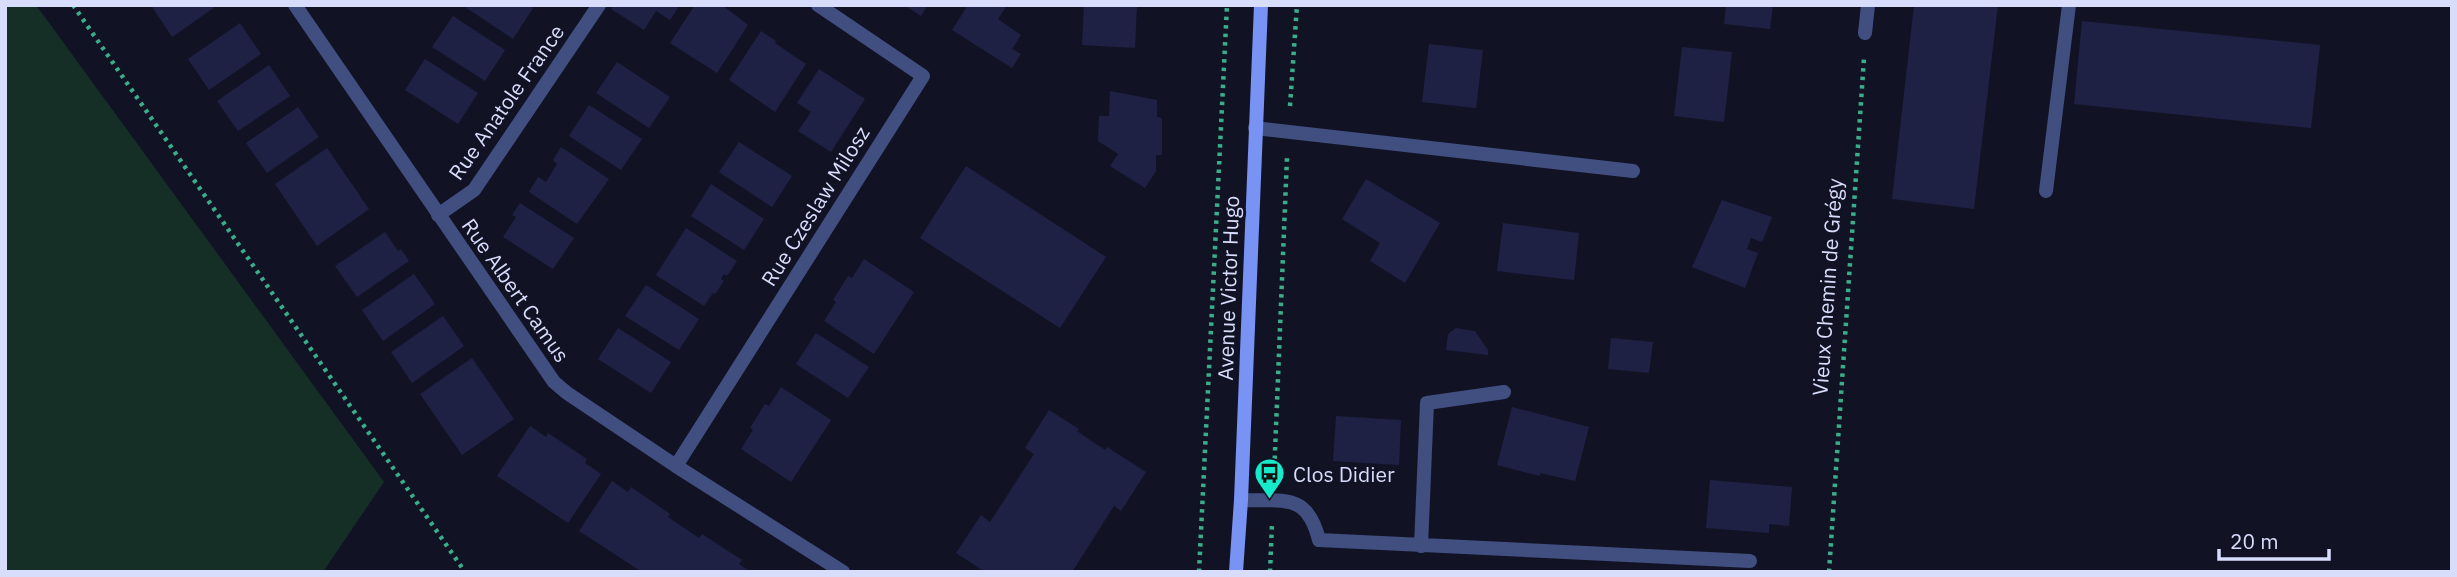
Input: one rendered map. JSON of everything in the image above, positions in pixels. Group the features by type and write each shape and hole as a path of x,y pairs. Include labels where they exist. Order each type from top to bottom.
{"main road":[{"name":"Avenue Victor Hugo","path":"1236,572 1261,5"}],"street":[{"name":"Rue Albert Camus","path":"295,5 554,382 676,466 843,572"},
{"name":"Rue Anatole France","path":"438,215 474,190 600,5"},
{"name":"Rue Czeslaw Milosz","path":"676,466 923,76 818,5"},
{"path":"1865,33 1868,5"},
{"path":"2046,191 2068,5"},
{"path":"1255,128 1633,172"},
{"path":"1421,546 1427,404 1504,392"},
{"path":"1241,500 1291,502 1301,506 1309,512 1316,524 1320,540 1751,561"}],"path":[{"path":"74,5 465,572"},
{"path":"1199,572 1227,5"},
{"path":"1270,572 1288,131 1297,5"},
{"name":"Vieux Chemin de Grégy","path":"1829,572 1865,33"}],"green space":[{"path":"5,5 36,5 384,482 323,572 5,572"}],"building":[{"path":"151,5 218,5 172,37"},
{"path":"462,5 529,5 533,8 513,39"},
{"path":"614,5 680,5 670,20 656,11 644,30 611,9"},
{"path":"695,5 722,5 748,25 717,73 670,43"},
{"path":"904,5 928,5 921,16"},
{"path":"968,5 1007,5 998,19 1021,35 1012,49 1021,54 1012,68 952,30"},
{"path":"1084,5 1137,5 1135,48 1082,45"},
{"path":"1726,5 1773,5 1770,29 1724,24"},
{"path":"1914,5 1998,5 1974,209 1892,199"},
{"path":"453,16 505,50 485,81 432,47"},
{"path":"2082,21 2320,45 2311,128 2074,104"},
{"path":"240,23 261,54 209,90 188,59"},
{"path":"761,31 806,64 775,112 729,80"},
{"path":"1429,44 1483,50 1476,108 1422,102"},
{"path":"1682,47 1732,52 1724,122 1674,116"},
{"path":"425,59 478,93 458,124 405,90"},
{"path":"617,62 670,97 649,128 596,93"},
{"path":"269,65 290,96 238,131 217,101"},
{"path":"819,69 865,99 831,152 798,131 811,112 797,103"},
{"path":"1110,91 1157,100 1157,117 1162,118 1162,155 1156,155 1156,171 1145,188 1110,166 1118,154 1098,141 1099,116 1109,116"},
{"path":"589,105 642,139 621,170 569,136"},
{"path":"298,107 319,137 267,173 246,143"},
{"path":"739,142 792,176 772,207 719,172"},
{"path":"561,147 609,179 577,224 529,192 538,177 546,182 557,164 553,160"},
{"path":"327,148 369,209 317,246 275,184"},
{"path":"966,166 1106,257 1060,328 920,238"},
{"path":"1366,179 1440,223 1405,283 1370,261 1380,243 1342,219"},
{"path":"711,184 764,219 744,250 691,216"},
{"path":"1722,200 1772,217 1762,242 1751,238 1747,249 1758,253 1745,288 1692,267"},
{"path":"520,203 574,238 553,269 503,237 516,217 512,215"},
{"path":"1503,223 1579,233 1574,280 1497,271"},
{"path":"686,228 737,261 727,276 724,274 721,279 724,281 704,306 656,275"},
{"path":"385,232 409,261 357,297 335,266"},
{"path":"864,259 914,292 874,354 824,321 848,276 852,278"},
{"path":"414,274 435,304 383,341 362,310"},
{"path":"646,285 699,319 679,350 625,316"},
{"path":"443,316 464,346 412,383 391,352"},
{"path":"618,328 671,362 651,393 598,359"},
{"path":"1456,328 1475,331 1488,350 1488,355 1446,350 1448,334"},
{"path":"816,333 869,367 848,398 796,364"},
{"path":"1611,338 1653,342 1649,373 1608,369"},
{"path":"472,358 514,419 462,455 420,394"},
{"path":"781,387 831,420 791,482 741,449 765,404 769,406"},
{"path":"1512,407 1589,427 1575,481 1540,473 1540,476 1497,465"},
{"path":"1049,410 1105,450 1107,447 1146,472 1121,511 1114,506 1072,572 985,572 956,553 981,515 990,522 1034,454 1025,448"},
{"path":"1336,416 1401,420 1399,465 1333,461"},
{"path":"530,426 546,437 548,433 587,459 585,463 601,474 568,523 497,476"},
{"path":"1710,480 1792,487 1789,526 1769,524 1769,533 1706,528"},
{"path":"612,481 628,492 631,487 699,538 702,534 742,560 739,564 751,572 642,572 579,531"}],"place":[{"name":"Clos Didier","path":"1270,501"}]}
